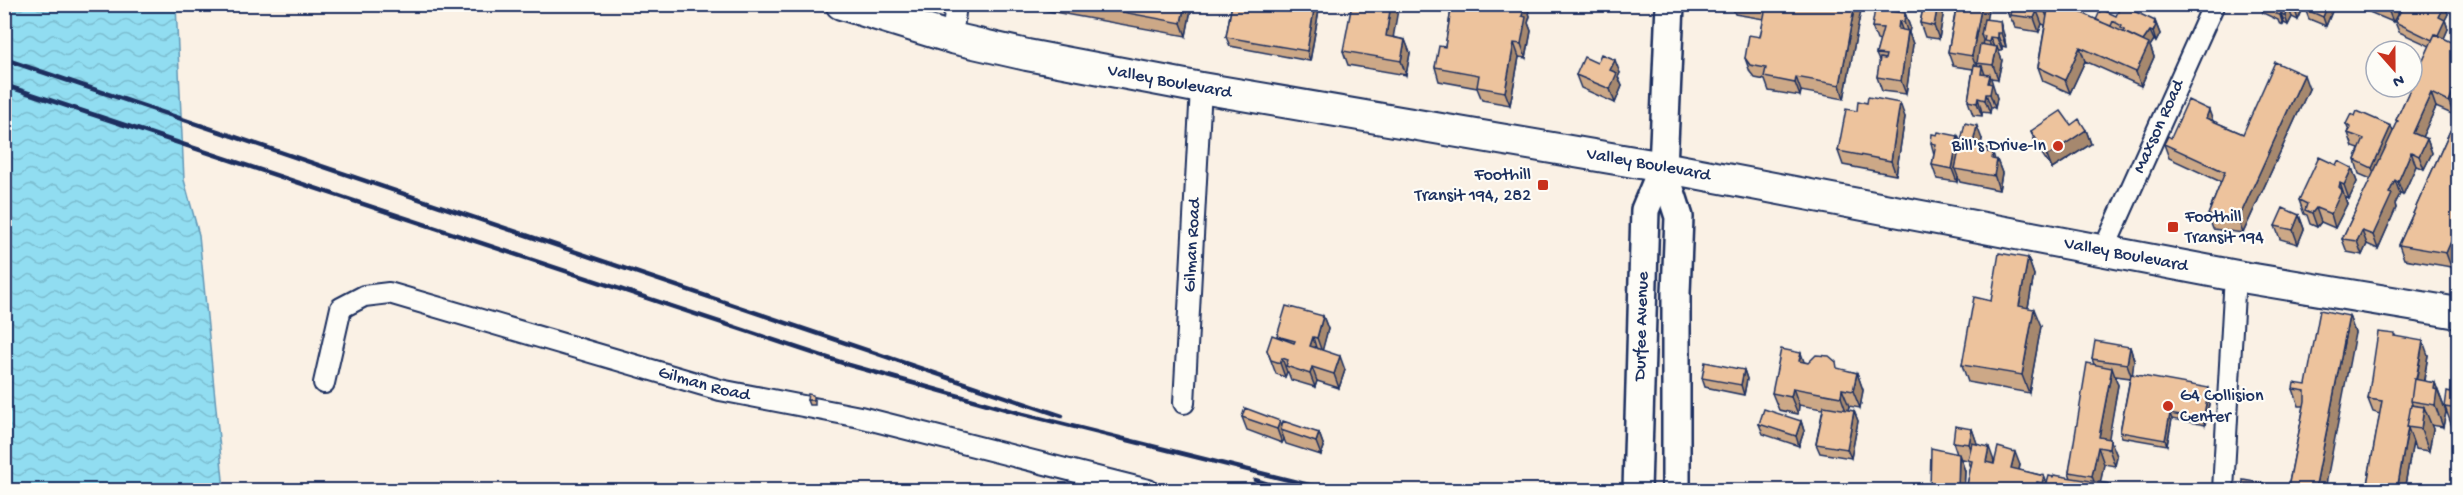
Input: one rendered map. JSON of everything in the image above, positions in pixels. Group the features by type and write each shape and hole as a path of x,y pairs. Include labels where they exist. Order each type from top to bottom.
{"main road":[{"name":"Valley Boulevard","path":"841,4 952,38 1027,55 1202,88 1663,167 2235,275 2458,313"},
{"name":"Durfee Avenue","path":"1637,490 1645,210 1663,167 1670,4"},
{"name":"Durfee Avenue","path":"1663,167 1679,216 1676,293 1676,490"}],"street":[{"path":"952,38 956,4"},
{"name":"Maxson Road","path":"2104,249 2214,4"},
{"name":"Gilman Road","path":"1184,403 1202,88"},
{"path":"2223,490 2235,275"},
{"name":"Gilman Road","path":"324,383 341,308 364,296 389,292 720,390 860,417 1148,490"}],"water":[{"path":"4,5 176,5 184,180 199,235 224,490 5,490"}],"building":[{"path":"1080,4 1185,4 1181,23"},
{"path":"1232,4 1315,4 1307,51 1226,37"},
{"path":"1352,4 1391,4 1386,36 1405,40 1401,61 1343,51"},
{"path":"1452,4 1525,4 1522,16 1526,17 1521,44 1514,43 1505,92 1477,87 1479,75 1435,67 1439,46 1445,47"},
{"path":"1752,4 1855,4 1840,85 1796,77 1795,83 1764,77 1766,68 1750,65 1745,58 1749,35 1760,37 1766,7"},
{"path":"1924,4 1938,4 1934,26 1920,23"},
{"path":"1957,4 1982,4 1972,56 1948,52"},
{"path":"2007,4 2046,4 2045,12 2037,11 2034,18 2010,15 2012,6 2007,7"},
{"path":"2049,4 2063,4 2149,44 2136,72 2080,47 2065,80 2038,67"},
{"path":"2261,4 2297,4 2295,10 2288,7 2285,16 2281,13 2276,14 2277,12"},
{"path":"2307,4 2328,4 2323,17 2305,9"},
{"path":"2370,4 2394,4 2389,12"},
{"path":"2404,4 2445,4 2439,17 2445,20 2438,35 2435,34 2432,40 2395,22"},
{"path":"2121,5 2155,21 2153,32 2150,31 2143,41 2124,32 2122,26 2113,21 2111,26 2096,20 2101,9 2116,16"},
{"path":"1875,9 1905,13 1904,22 1899,21 1898,29 1908,31 1901,81 1877,77 1880,58 1885,59 1886,55 1876,54 1883,28 1872,27"},
{"path":"1984,19 2000,21 2001,33 1997,33 1997,38 1990,37 1989,42 1984,41 1985,36 1981,35"},
{"path":"2435,34 2458,45 2458,78 2449,102 2431,93 2413,133 2427,139 2419,156 2411,152 2398,182 2395,180 2389,193 2392,194 2373,235 2362,231 2357,241 2342,239 2398,121 2396,120 2406,99 2424,99 2424,58"},
{"path":"1980,44 1997,47 1993,65 1977,63"},
{"path":"1601,54 1615,60 1610,70 1617,73 1610,89 1576,75 1584,57 1597,63"},
{"path":"2275,62 2304,75 2238,220 2208,215 2225,172 2164,144 2168,136 2171,138 2188,100 2209,110 2206,118 2243,134"},
{"path":"1974,65 1982,66 1981,74 1990,75 1988,83 1992,84 1990,94 1986,94 1985,100 1978,98 1977,103 1968,101"},
{"path":"1868,97 1900,103 1891,161 1838,151 1846,109 1857,111 1858,101 1867,103"},
{"path":"2061,111 2071,125 2079,119 2086,130 2047,156 2031,131"},
{"path":"2357,111 2391,126 2372,168 2355,160 2364,139 2348,133 2351,128 2346,124 2351,114 2355,116"},
{"path":"2458,113 2458,225 2446,253 2399,245"},
{"path":"1965,123 1977,126 1973,143 1988,146 1987,152 1993,153 1992,159 1997,160 1994,176 1955,169"},
{"path":"1938,132 1958,136 1952,169 1932,165 1936,144 1931,143 1932,134 1937,135"},
{"path":"2319,157 2336,165 2338,161 2352,168 2344,185 2340,183 2339,187 2342,190 2331,214 2316,208 2312,213 2305,210 2307,204 2299,200"},
{"path":"2283,208 2299,215 2293,230 2275,226"},
{"path":"1999,253 2028,258 2019,306 2034,309 2022,375 1962,365 1974,297 1991,301"},
{"path":"1286,306 1323,316 1317,338 1313,337 1310,346 1340,356 1334,374 1312,367 1310,374 1286,366 1288,360 1282,358 1280,363 1271,360 1267,350 1272,335 1294,343 1295,341 1277,336"},
{"path":"2320,310 2349,316 2315,490 2243,490 2243,480 2288,488 2305,401 2305,391 2293,389 2294,383 2306,385"},
{"path":"2378,332 2423,341 2416,379 2414,379 2412,404 2397,490 2366,490 2382,401 2368,399"},
{"path":"2095,341 2130,347 2127,364 2092,359"},
{"path":"1781,349 1801,353 1799,361 1808,363 1816,355 1829,356 1836,362 1837,368 1857,373 1853,391 1842,389 1841,397 1793,388 1791,397 1772,393"},
{"path":"1705,362 1744,370 1741,385 1702,378"},
{"path":"2087,363 2112,368 2099,437 2110,439 2109,449 2098,447 2092,476 2069,472"},
{"name":"G4 Collision Center","path":"2131,374 2209,388 2203,420 2170,414 2165,440 2120,432"},
{"path":"2414,379 2435,383 2434,389 2437,390 2435,405 2411,401"},
{"path":"2452,386 2458,387 2458,409 2445,407 2447,392 2451,393"},
{"path":"808,394 813,395 813,400 807,400"},
{"path":"2411,405 2424,407 2421,429 2407,427"},
{"path":"1824,406 1854,411 1847,449 1816,444"},
{"path":"1245,408 1280,421 1277,429 1242,417"},
{"path":"1764,409 1801,421 1796,436 1759,424"},
{"path":"1283,421 1319,433 1316,442 1281,430"},
{"path":"1955,426 1972,429 1969,444 1953,442"},
{"path":"1972,443 1989,447 1986,462 1994,464 1998,447 2015,452 2011,468 2044,476 2042,483 2037,482 2035,490 1966,490 1972,461 1968,460"},
{"path":"1931,448 1959,454 1958,490 1930,490"},
{"path":"2049,476 2110,484 2109,490 2045,490"}],"railway":[{"path":"4,59 1062,416"},
{"path":"4,85 849,365 1023,414 1329,490"},
{"path":"1255,480 1288,490"}],"place":[{"name":"Bill's Drive-In","path":"2058,146"},
{"name":"Foothill Transit 194, 282","path":"1543,185"},
{"name":"Foothill Transit 194","path":"2173,227"},
{"name":"G4 Collision Center","path":"2168,406"}]}
